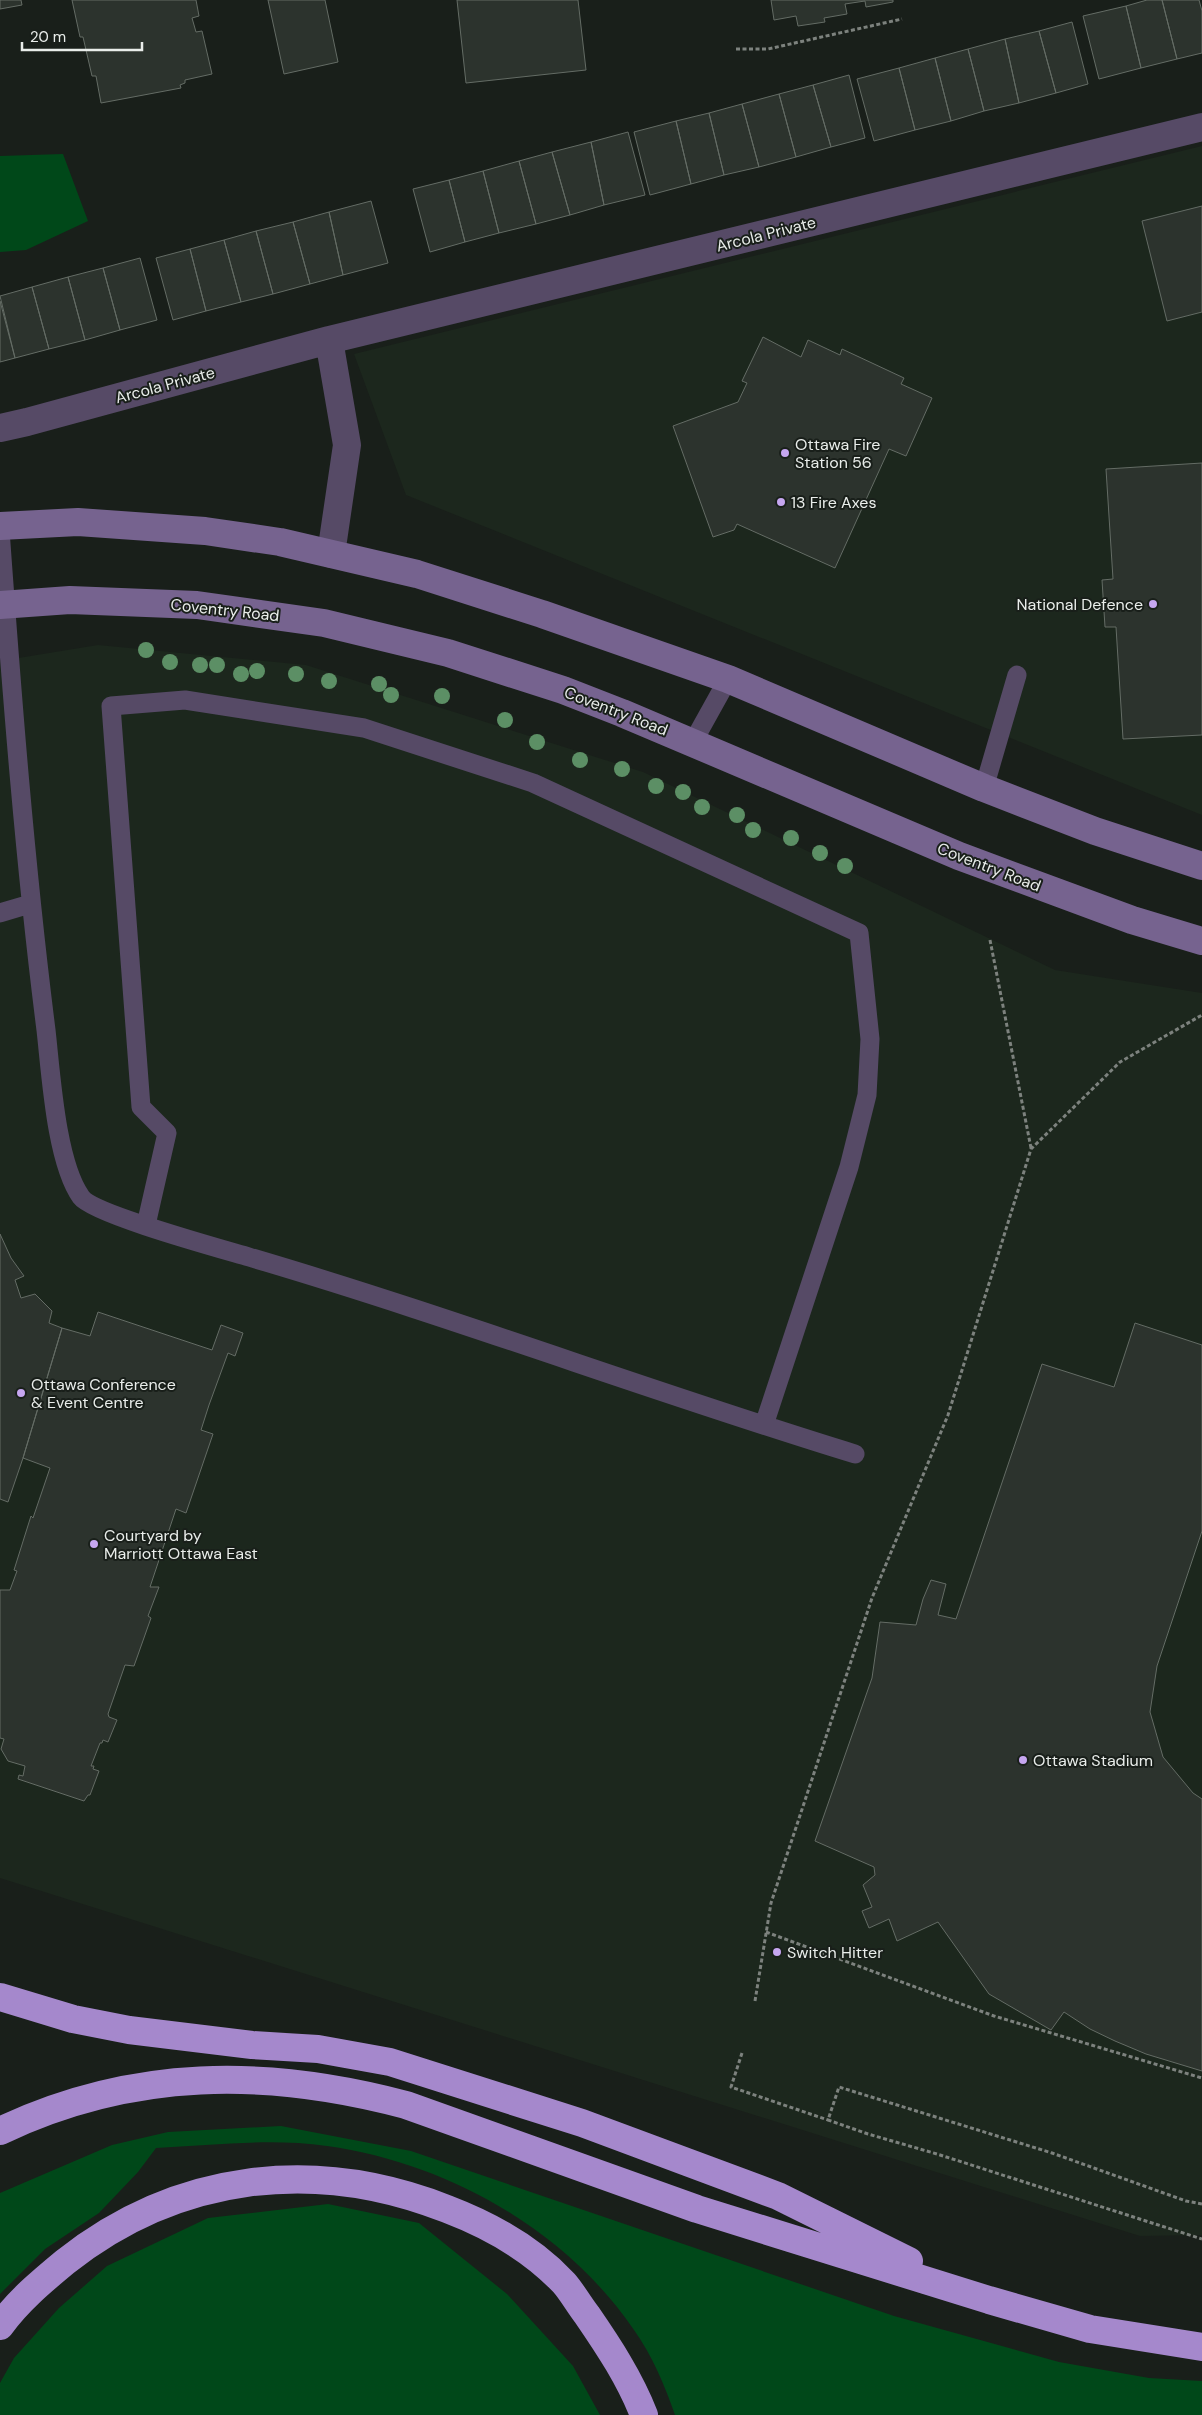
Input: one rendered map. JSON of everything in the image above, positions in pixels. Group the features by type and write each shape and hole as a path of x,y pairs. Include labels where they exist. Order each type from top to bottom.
{"highway":[{"path":"0,1998 73,2019 129,2030 252,2044 318,2049 390,2062 582,2123 778,2196 989,2300"},
{"path":"0,2131 69,2104 122,2089 178,2080 229,2078 278,2081 358,2092 406,2104 697,2208 989,2300 1090,2329 1202,2347"},
{"path":"0,2326 43,2280 78,2252 92,2241 145,2211 204,2190 260,2180 315,2178 372,2185 424,2199 483,2223 527,2252 564,2283 621,2366 644,2415"}],"main road":[{"path":"0,526 78,522 205,531 280,542 426,577 542,614 728,679 984,788 1095,831 1202,866"},
{"name":"Coventry Road","path":"3,605 70,600 197,605 324,623 421,646 504,670 563,690 692,742 741,765 959,856 1132,920 1202,941"}],"street":[{"name":"Arcola Private","path":"0,428 329,340 1202,128"},
{"path":"329,340 347,445 331,554"}],"lane":[{"path":"0,530 3,605 30,904 57,1120 68,1171 83,1201 110,1213 146,1225 307,1274 855,1454"},
{"path":"984,788 1017,675"},
{"path":"692,742 728,679"},
{"path":"146,1225 167,1133 141,1107 111,706 185,700 364,728 533,783 860,933 870,1039 866,1095 849,1167 764,1425"},
{"path":"0,913 30,904"}],"path":[{"path":"736,49 768,49 902,19"},
{"path":"755,2001 771,1903 872,1598 948,1416 1031,1149 990,940"},
{"path":"1031,1149 1120,1062 1202,1015"},
{"path":"766,1932 994,2016 1202,2078"},
{"path":"742,2053 730,2086 868,2134 1202,2238"},
{"path":"828,2120 839,2087 1052,2153 1186,2201 1202,2204"}],"shaded area":[{"path":"1202,146 1202,815 406,495 354,354"},
{"path":"98,645 306,665 643,772 1055,970 1202,993 1202,2235 1140,2236 0,1878 0,661"}],"green space":[{"path":"63,154 88,221 26,250 0,252 0,156"},
{"path":"281,2126 411,2151 894,2316 1059,2362 1149,2378 1202,2381 1202,2415 675,2415 658,2371 634,2330 606,2294 574,2261 538,2232 500,2206 459,2185 416,2168 372,2155 327,2146 285,2143 242,2143 156,2148 138,2172 99,2213 45,2249 0,2294 0,2193 112,2145 168,2132"},
{"path":"328,2204 419,2223 507,2294 573,2366 600,2415 0,2415 0,2383 14,2358 59,2308 107,2266 208,2218"}],"building":[{"path":"0,0 21,0 22,5 0,9"},
{"path":"72,0 196,0 199,16 192,18 196,32 202,31 212,74 185,80 185,83 180,85 181,88 101,103 96,76 92,76 83,37 80,37"},
{"path":"268,0 325,0 338,62 284,74"},
{"path":"457,0 578,0 586,70 466,83"},
{"path":"771,0 893,0 893,2 866,7 865,1 845,4 847,14 824,18 825,22 798,26 796,16 774,20"},
{"path":"1147,0 1162,0 1177,59 1141,68 1126,6"},
{"path":"1162,0 1199,0 1202,11 1202,53 1177,59"},
{"path":"1126,6 1141,68 1099,79 1083,16"},
{"path":"1072,22 1088,84 1056,93 1039,31"},
{"path":"1039,31 1056,93 1019,103 1005,39"},
{"path":"1005,39 1019,103 984,111 968,49"},
{"path":"968,49 984,111 951,121 935,58"},
{"path":"935,58 951,121 915,130 899,68"},
{"path":"899,68 915,130 874,141 857,79"},
{"path":"849,75 865,138 831,147 813,85"},
{"path":"813,85 831,147 796,157 779,94"},
{"path":"779,94 796,157 759,167 742,104"},
{"path":"742,104 759,167 724,175 709,113"},
{"path":"709,113 724,175 691,184 676,121"},
{"path":"676,121 691,184 650,195 634,132"},
{"path":"628,132 645,195 604,205 591,142"},
{"path":"591,142 604,205 570,215 552,152"},
{"path":"552,152 570,215 536,224 519,161"},
{"path":"519,161 536,224 499,233 483,171"},
{"path":"483,171 499,233 465,242 449,180"},
{"path":"449,180 465,242 430,252 413,189"},
{"path":"371,201 388,263 343,275 329,212"},
{"path":"1202,206 1202,312 1167,321 1142,221"},
{"path":"329,212 343,275 310,284 293,222"},
{"path":"293,222 310,284 273,294 256,231"},
{"path":"256,231 273,294 241,302 224,240"},
{"path":"224,240 241,302 206,311 190,249"},
{"path":"190,249 206,311 173,320 156,258"},
{"path":"140,258 157,320 120,330 103,268"},
{"path":"103,268 120,330 85,340 68,277"},
{"path":"68,277 85,340 49,349 32,287"},
{"path":"32,287 49,349 15,358 0,296"},
{"path":"0,301 15,358 0,362"},
{"name":"Ottawa Fire Station 56","path":"763,337 801,357 808,340 840,355 842,349 904,378 901,384 932,398 906,456 889,449 835,568 737,524 734,530 713,537 673,426 738,402 747,383 742,381"},
{"name":"National Defence","path":"1202,463 1202,735 1123,739 1116,627 1105,627 1102,580 1113,579 1106,469"},
{"name":"Ottawa Conference & Event Centre","path":"0,1234 11,1258 24,1276 15,1280 21,1298 35,1294 52,1311 49,1323 62,1328 8,1502 0,1499"},
{"name":"Courtyard by Marriott Ottawa East","path":"98,1312 212,1350 221,1325 243,1333 235,1356 228,1353 209,1405 201,1430 213,1434 186,1513 176,1509 150,1587 159,1587 148,1616 151,1618 134,1666 125,1665 108,1714 109,1717 117,1720 108,1742 103,1740 100,1743 91,1766 94,1766 93,1769 99,1771 90,1795 84,1801 18,1779 19,1775 23,1776 25,1766 8,1761 1,1749 4,1739 0,1738 0,1590 10,1590 17,1571 14,1570 31,1516 33,1518 50,1468 23,1458 62,1328 90,1336"},
{"name":"Ottawa Stadium","path":"1135,1323 1202,1345 1202,1531 1157,1666 1150,1712 1163,1757 1193,1793 1202,1799 1202,2071 1146,2054 1115,2041 1090,2029 1064,2012 1051,2030 989,1994 938,1922 897,1941 889,1919 869,1928 862,1911 872,1907 863,1885 875,1875 874,1867 815,1841 872,1678 880,1622 916,1625 923,1599 931,1580 946,1584 938,1615 956,1619 1042,1364 1114,1387"}],"place":[{"name":"Ottawa Fire Station 56","path":"785,453"},
{"name":"13 Fire Axes","path":"781,502"},
{"name":"National Defence","path":"1153,604"},
{"name":"Ottawa Conference & Event Centre","path":"21,1393"},
{"name":"Courtyard by Marriott Ottawa East","path":"94,1544"},
{"name":"Ottawa Stadium","path":"1023,1760"},
{"name":"Switch Hitter","path":"777,1952"}]}
